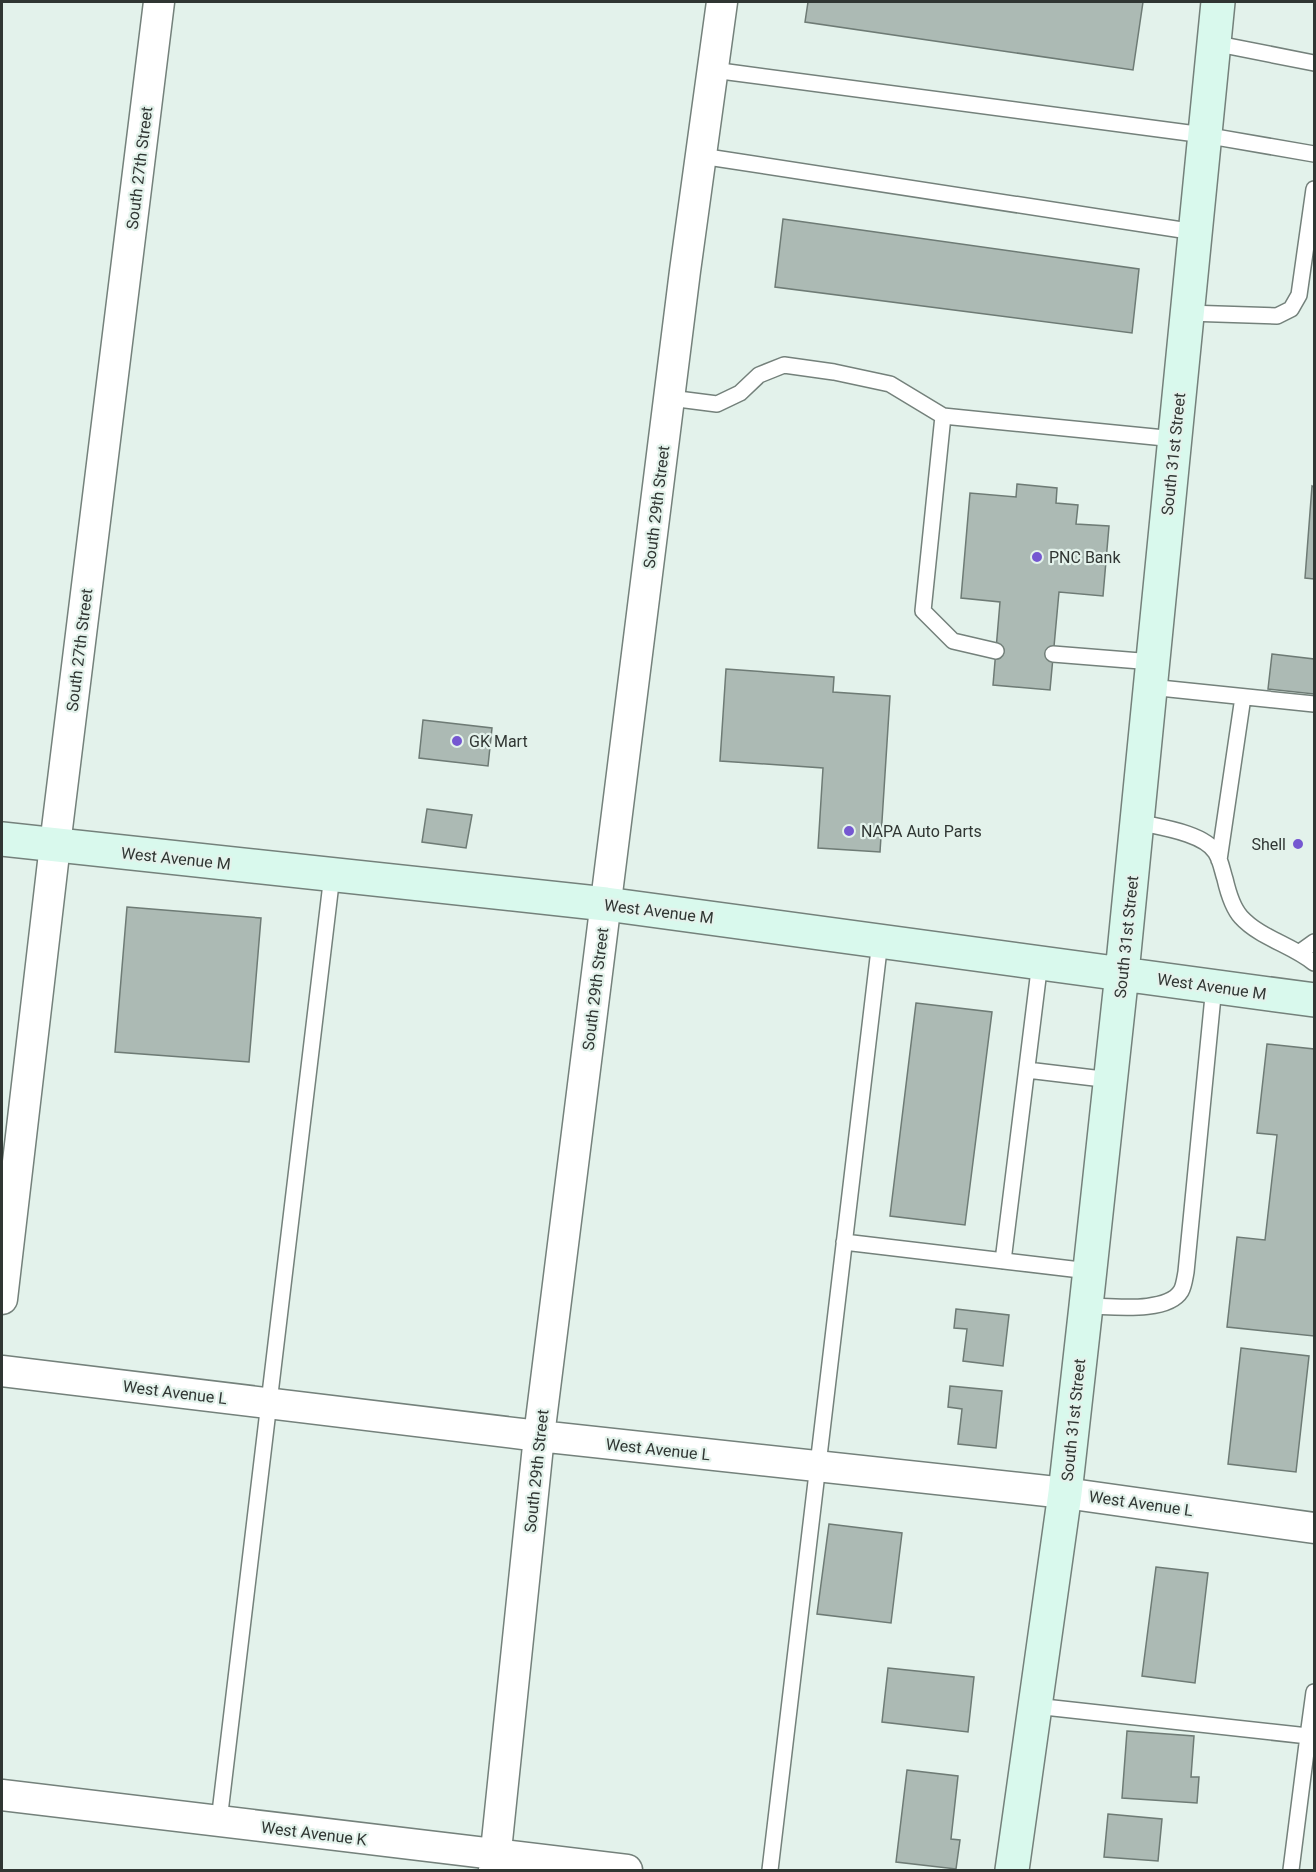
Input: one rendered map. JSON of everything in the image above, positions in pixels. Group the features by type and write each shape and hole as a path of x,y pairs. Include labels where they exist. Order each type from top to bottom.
{"main road":[{"name":"South 31st Street","path":"1012,1870 1065,1493 1111,1080 1218,2"},
{"name":"West Avenue M","path":"2,839 606,904 1314,1000"}],"street":[{"name":"South 27th Street","path":"2,1299 55,845 159,2"},
{"name":"South 29th Street","path":"495,1863 539,1436 669,398 722,2"},
{"name":"West Avenue L","path":"2,1371 539,1436 1065,1493 1314,1528"},
{"name":"West Avenue K","path":"2,1796 219,1821 495,1863 627,1870"}],"lane":[{"path":"1214,43 1314,63"},
{"path":"713,70 1204,135 1314,154"},
{"path":"701,156 1195,232"},
{"path":"1187,313 1277,315 1291,309 1299,295 1314,189"},
{"path":"669,398 717,404 740,393 759,375 784,365 834,372 890,384 943,416 1175,439"},
{"path":"943,416 923,611 954,641 996,651"},
{"path":"1053,654 1243,697 1314,704"},
{"path":"1219,860 1243,697"},
{"path":"1137,822 1204,840 1216,853 1230,896 1240,916 1249,924 1300,952 1314,963"},
{"path":"219,1821 332,875"},
{"path":"770,1870 880,941"},
{"path":"1300,952 1314,942"},
{"path":"1003,1261 1040,962"},
{"path":"1086,1306 1152,1306 1171,1301 1182,1290 1186,1272 1214,986"},
{"path":"1027,1070 1111,1080"},
{"path":"844,1242 1089,1270"},
{"path":"1291,1870 1314,1692"},
{"path":"1035,1706 1308,1736"}],"building":[{"path":"808,2 1143,2 1133,70 805,22"},
{"path":"783,219 1139,269 1132,333 775,287"},
{"path":"1017,484 1057,488 1056,503 1078,505 1076,524 1109,526 1103,596 1059,592 1050,690 993,685 1000,602 961,598 970,493 1016,497"},
{"path":"1312,486 1314,487 1314,579 1305,578"},
{"path":"1272,654 1314,659 1314,694 1268,689"},
{"path":"726,669 834,677 833,692 890,696 880,852 818,848 823,768 720,761"},
{"path":"423,720 492,728 488,766 419,758"},
{"path":"427,809 472,815 466,848 422,842"},
{"path":"127,907 261,918 249,1062 115,1052"},
{"path":"916,1003 992,1012 965,1225 890,1216"},
{"path":"1267,1044 1314,1049 1314,1336 1227,1327 1237,1237 1265,1240 1277,1135 1257,1133"},
{"path":"956,1309 1009,1315 1003,1366 963,1361 967,1329 954,1328"},
{"path":"1241,1348 1309,1356 1296,1472 1228,1464"},
{"path":"950,1386 1002,1391 996,1448 958,1444 962,1409 948,1407"},
{"path":"829,1524 902,1533 891,1623 817,1614"},
{"path":"1156,1567 1208,1573 1195,1683 1142,1676"},
{"path":"888,1668 974,1677 968,1732 882,1722"},
{"path":"1127,1731 1194,1736 1191,1777 1199,1777 1197,1803 1122,1798"},
{"path":"907,1770 958,1776 951,1839 960,1840 956,1869 896,1862"},
{"path":"1108,1814 1162,1819 1158,1861 1104,1857"}],"place":[{"name":"PNC Bank","path":"1037,557"},
{"name":"GK Mart","path":"457,741"},
{"name":"NAPA Auto Parts","path":"849,831"},
{"name":"Shell","path":"1298,844"}]}
